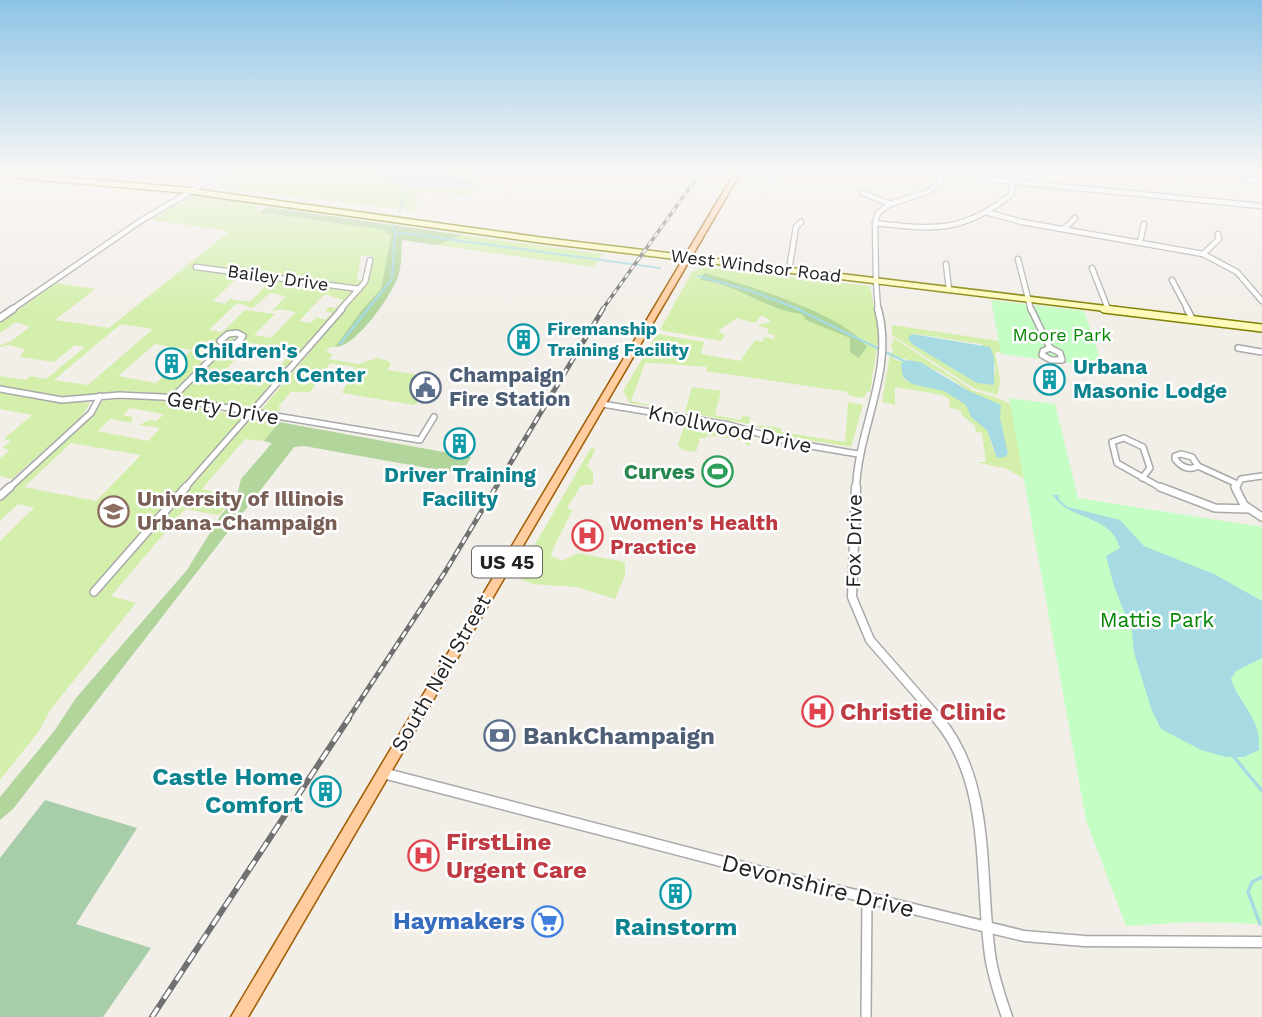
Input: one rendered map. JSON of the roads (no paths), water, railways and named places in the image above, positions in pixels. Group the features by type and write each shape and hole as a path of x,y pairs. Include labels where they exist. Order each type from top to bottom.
{"main road":[{"name":"West Windsor Road","path":"391,219 548,242 1262,328"},
{"name":"US 45","path":"686,258 709,219"},
{"name":"South Neil Street","path":"239,1017 603,404 686,258"}],"street":[{"path":"0,318 78,262 146,219"},
{"path":"876,219 876,281"},
{"path":"875,223 949,228 966,225 975,219"},
{"path":"1011,219 1203,254 1236,269 1252,285 1262,301"},
{"path":"1063,229 1073,219"},
{"path":"789,270 796,227 801,222"},
{"path":"1140,242 1144,224"},
{"path":"1203,254 1219,239 1218,234"},
{"path":"94,592 365,282 370,260"},
{"path":"1018,260 1033,318 1050,348"},
{"path":"946,264 949,289"},
{"name":"Bailey Drive","path":"196,267 359,289"},
{"path":"1092,268 1108,309"},
{"path":"1172,280 1193,320"},
{"name":"Fox Drive","path":"876,281 876,303 884,331 877,388 858,454 852,586 856,611 879,653 941,722 968,768 977,813 996,986 1007,1017"},
{"path":"1252,285 1262,286"},
{"path":"172,399 225,345"},
{"path":"1238,348 1262,352"},
{"name":"Gerty Drive","path":"0,389 62,400 131,394 419,440 434,417"},
{"path":"0,496 86,418 100,396"},
{"name":"Knollwood Drive","path":"603,404 730,425 793,443 858,454"},
{"path":"1142,478 1150,468 1143,447 1124,438 1112,442 1118,464 1142,478 1214,508 1248,509"},
{"path":"1198,466 1236,483 1241,500 1248,509 1262,517"},
{"path":"1236,483 1247,477 1262,476"},
{"name":"Devonshire Drive","path":"383,773 988,928 1062,942 1262,942"},
{"path":"866,1017 867,898"}],"water":[{"path":"912,334 990,347 994,357 994,385 977,383 912,344 908,338"},
{"path":"907,360 920,362 967,390 1001,405 1000,418 1008,454 997,458 987,430 972,418 966,405 944,391 912,384 903,377 901,364"},
{"path":"1053,495 1058,495 1060,501 1068,507 1120,520 1144,546 1214,574 1262,601 1262,658 1236,671 1231,679 1254,721 1259,750 1244,757 1226,757 1201,750 1161,729 1152,711 1134,653 1132,632 1114,586 1106,556 1120,548 1115,537 1099,523 1060,504"}],"waterway":[{"path":"392,224 395,232 660,268"},
{"path":"367,310 392,279 395,233"},
{"path":"698,276 751,291 801,310"},
{"path":"340,344 368,309"},
{"path":"797,309 904,361"},
{"path":"1234,757 1262,791"},
{"path":"1260,924 1248,892 1252,882 1262,877"}],"railway":[{"path":"602,310 667,219"},
{"path":"348,719 445,572 603,309"},
{"path":"152,1017 349,718"}],"place":[{"name":"Firemanship Training Facility","path":"524,339"},
{"name":"Children's Research Center","path":"171,363"},
{"name":"Urbana Masonic Lodge","path":"1050,379"},
{"name":"Champaign Fire Station","path":"426,387"},
{"name":"Driver Training Facility","path":"460,443"},
{"name":"Curves","path":"718,472"},
{"name":"University of Illinois Urbana-Champaign","path":"114,511"},
{"name":"Women's Health Practice","path":"587,535"},
{"name":"Christie Clinic","path":"817,712"},
{"name":"BankChampaign","path":"500,736"},
{"name":"Castle Home Comfort","path":"326,791"},
{"name":"FirstLine Urgent Care","path":"423,856"},
{"name":"Rainstorm","path":"676,893"},
{"name":"Haymakers","path":"548,921"}],"park label":[{"name":"Moore Park","path":"1062,335"},
{"name":"Mattis Park","path":"1157,620"}]}
